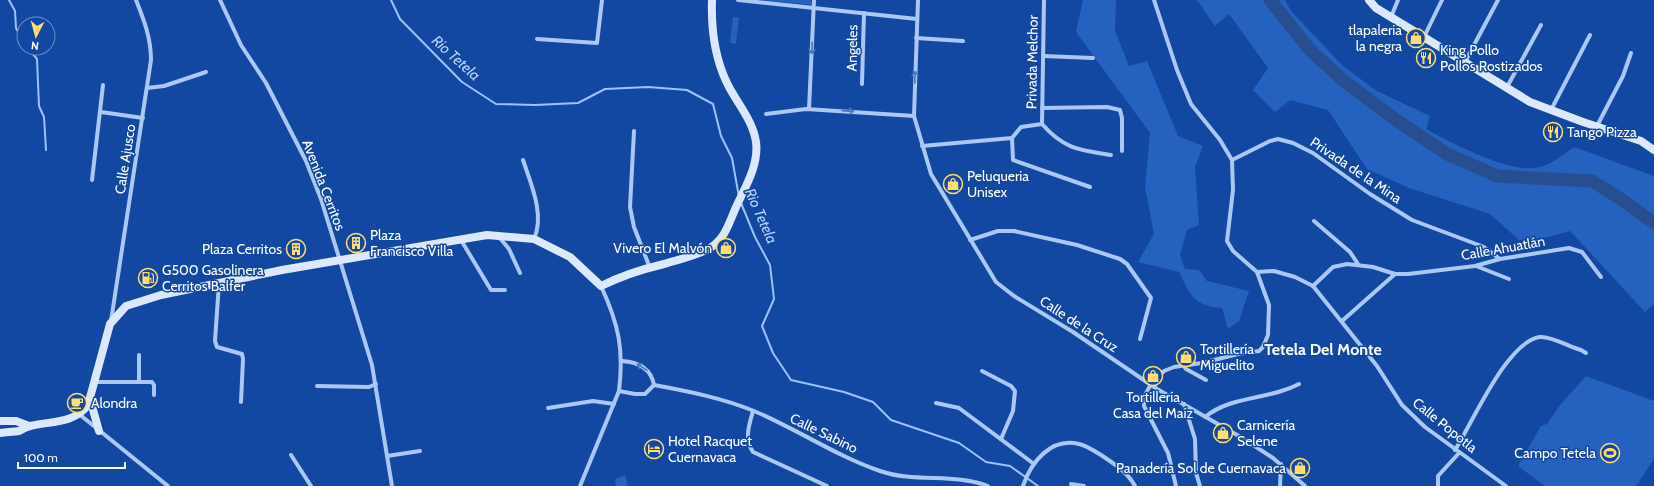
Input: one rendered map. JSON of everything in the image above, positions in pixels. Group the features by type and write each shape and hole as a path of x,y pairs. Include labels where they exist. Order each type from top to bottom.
{"street":[{"name":"Calle Ajusco","path":"110,324 143,118 151,43 146,24 136,0"},
{"name":"Avenida Cerritos","path":"220,0 241,45 266,83 306,161 364,333 376,384 392,486"},
{"path":"537,39 597,43 602,0"},
{"path":"602,286 612,280 696,255 723,238 754,166 756,147 755,138 718,62 713,43 712,0"},
{"path":"738,0 916,19"},
{"path":"809,109 814,0"},
{"name":"Calle de la Cruz","path":"918,0 916,19 914,116 922,146 931,174 996,282 1014,296 1073,332 1151,384 1205,417 1244,438 1281,464 1305,486"},
{"name":"Privada Melchor","path":"1042,124 1044,0"},
{"path":"1154,0 1175,63 1191,104 1220,140 1232,160 1233,190 1227,241 1233,251 1257,272 1270,309 1268,334 1263,347 1257,352 1238,354 1202,363 1183,365 1167,369 1151,384 1144,397 1144,406 1168,453 1176,486"},
{"path":"1369,0 1376,8 1390,17 1530,102 1550,111 1642,141 1654,150"},
{"path":"1390,17 1398,0"},
{"path":"1424,38 1442,0"},
{"path":"1465,62 1498,0"},
{"name":"Angeles","path":"862,84 864,13"},
{"path":"1507,88 1541,25"},
{"path":"1550,111 1590,36"},
{"path":"916,38 963,41"},
{"path":"1597,127 1623,76 1631,52"},
{"path":"1043,56 1093,58"},
{"path":"147,88 164,86 206,72"},
{"path":"92,180 104,85"},
{"path":"1042,108 1107,107 1120,110 1122,118 1122,151"},
{"path":"766,114 809,109 914,116"},
{"path":"100,112 143,118"},
{"path":"1090,187 1014,160 1012,138 1021,126 1042,124 1053,136 1067,146 1111,155"},
{"path":"634,131 630,207 634,227 650,268"},
{"path":"922,146 1012,138"},
{"name":"Privada de la Mina","path":"1232,160 1270,141 1278,139 1293,143 1312,153 1370,194 1412,220 1484,247 1500,259"},
{"path":"523,160 537,210 537,229 534,239"},
{"path":"1314,221 1350,252 1358,264"},
{"path":"970,240 992,232 1014,231 1077,245 1120,259 1126,264 1151,298 1140,339"},
{"path":"497,236 509,249 520,273"},
{"path":"0,428 29,426 54,422 79,414 88,405 110,324 126,306 139,301 219,283 340,260 461,240 497,236 534,239 570,257 602,286 617,330 622,361 619,391 580,486"},
{"path":"461,240 491,290 505,290"},
{"name":"Calle Ahuatlán","path":"1313,286 1333,267 1347,264 1358,264 1373,267 1395,274 1408,274 1475,266 1500,259 1569,248 1576,248 1587,257 1601,277"},
{"path":"1475,266 1509,279"},
{"name":"Calle Popotla","path":"1257,272 1274,271 1295,277 1313,286 1378,366 1402,405 1425,427 1457,452 1506,486"},
{"path":"1342,321 1395,274"},
{"path":"219,283 215,341 217,347 221,349 242,354 241,402"},
{"path":"1438,486 1438,476 1457,452 1489,389 1518,351 1527,342 1542,337 1586,353"},
{"path":"139,354 139,382"},
{"path":"619,391 645,394 654,385 653,379 645,368 634,363 622,361"},
{"path":"1183,365 1186,369 1206,380"},
{"path":"982,371 1011,386 1015,391 1013,411 1001,439"},
{"path":"94,382 154,383 154,395"},
{"path":"318,386 369,387 376,384"},
{"path":"1205,417 1221,406 1251,397 1280,392 1299,384"},
{"name":"Calle Sabino","path":"654,385 727,401 753,411 827,448 881,471 898,476 968,481 988,486"},
{"path":"90,397 98,431"},
{"path":"548,408 593,401 614,404"},
{"path":"936,402 959,408 1001,439 1033,466"},
{"path":"1184,404 1195,439 1196,473 1200,486"},
{"path":"753,411 748,428 749,446 753,452 827,486"},
{"path":"79,414 98,431 168,486"},
{"path":"0,421 16,421 29,426"},
{"path":"0,433 18,431 29,426"},
{"path":"1024,484 1033,466 1046,450 1062,444 1078,444 1110,461 1129,477 1135,486"},
{"path":"387,456 420,451"},
{"path":"291,455 311,486"},
{"path":"1280,486 1281,464"},
{"path":"1071,484 1084,486"}],"shaded area":[{"path":"763,0 811,0 811,5"},
{"path":"1083,0 1116,0 1115,31 1129,66 1147,61 1178,136 1203,146 1195,167 1199,225 1187,230 1180,255 1185,269 1199,270 1207,281 1249,291 1239,321 1228,329 1222,308 1205,305 1194,298 1186,287 1179,272 1138,262 1154,234 1145,187 1150,133 1076,32"},
{"path":"1197,0 1285,0 1291,11 1343,66 1377,91 1430,116 1426,129 1482,156 1514,166 1528,168 1540,167 1548,164 1574,147 1654,176 1654,304 1645,312 1570,231 1549,237 1519,240 1490,214 1409,188 1367,169 1328,110 1290,100 1275,112 1253,90 1268,68 1229,14 1215,26"},
{"path":"733,17 739,18 736,44 730,43"},
{"path":"1586,376 1654,401 1654,459 1636,486 1545,486 1518,466 1541,426 1547,424 1560,405"},
{"path":"625,475 628,486 616,486 615,479"}],"waterway":[{"path":"9,0 15,11 16,28"},
{"name":"Rio Tetela","path":"391,0 400,19 462,82 496,104 535,105 578,103 605,89 648,87 687,90 713,104 721,136 732,158 739,197"},
{"path":"1270,0 1310,50 1344,81 1395,119 1447,154 1497,176 1592,181 1618,197 1654,223"},
{"path":"35,56 37,59 39,106 44,117 46,150"},
{"name":"Rio Tetela","path":"741,203 755,237 770,265 774,299 762,326 773,353 791,380 844,392 873,402 891,420 959,443 986,462 1010,466 1038,486"}],"place":[{"name":"tlapaleria la negra","path":"1416,38"},
{"name":"King Pollo Pollos Rostizados","path":"1426,58"},
{"name":"Tango Pizza","path":"1553,132"},
{"name":"Peluqueria Unisex","path":"953,184"},
{"name":"Plaza Francisco Villa","path":"356,243"},
{"name":"Vivero El Malvón","path":"726,248"},
{"name":"Plaza Cerritos","path":"296,249"},
{"name":"G500 Gasolinera Cerritos Balfer","path":"148,278"},
{"name":"Tortillería Miguelito","path":"1186,357"},
{"name":"Tortillería Casa del Maíz","path":"1153,376"},
{"name":"Alondra","path":"77,403"},
{"name":"Carnicería Selene","path":"1223,433"},
{"name":"Hotel Racquet Cuernavaca","path":"654,449"},
{"name":"Campo Tetela","path":"1610,453"},
{"name":"Panadería Sol de Cuernavaca","path":"1300,468"}],"district":[{"name":"Tetela Del Monte","path":"1323,349"}]}
